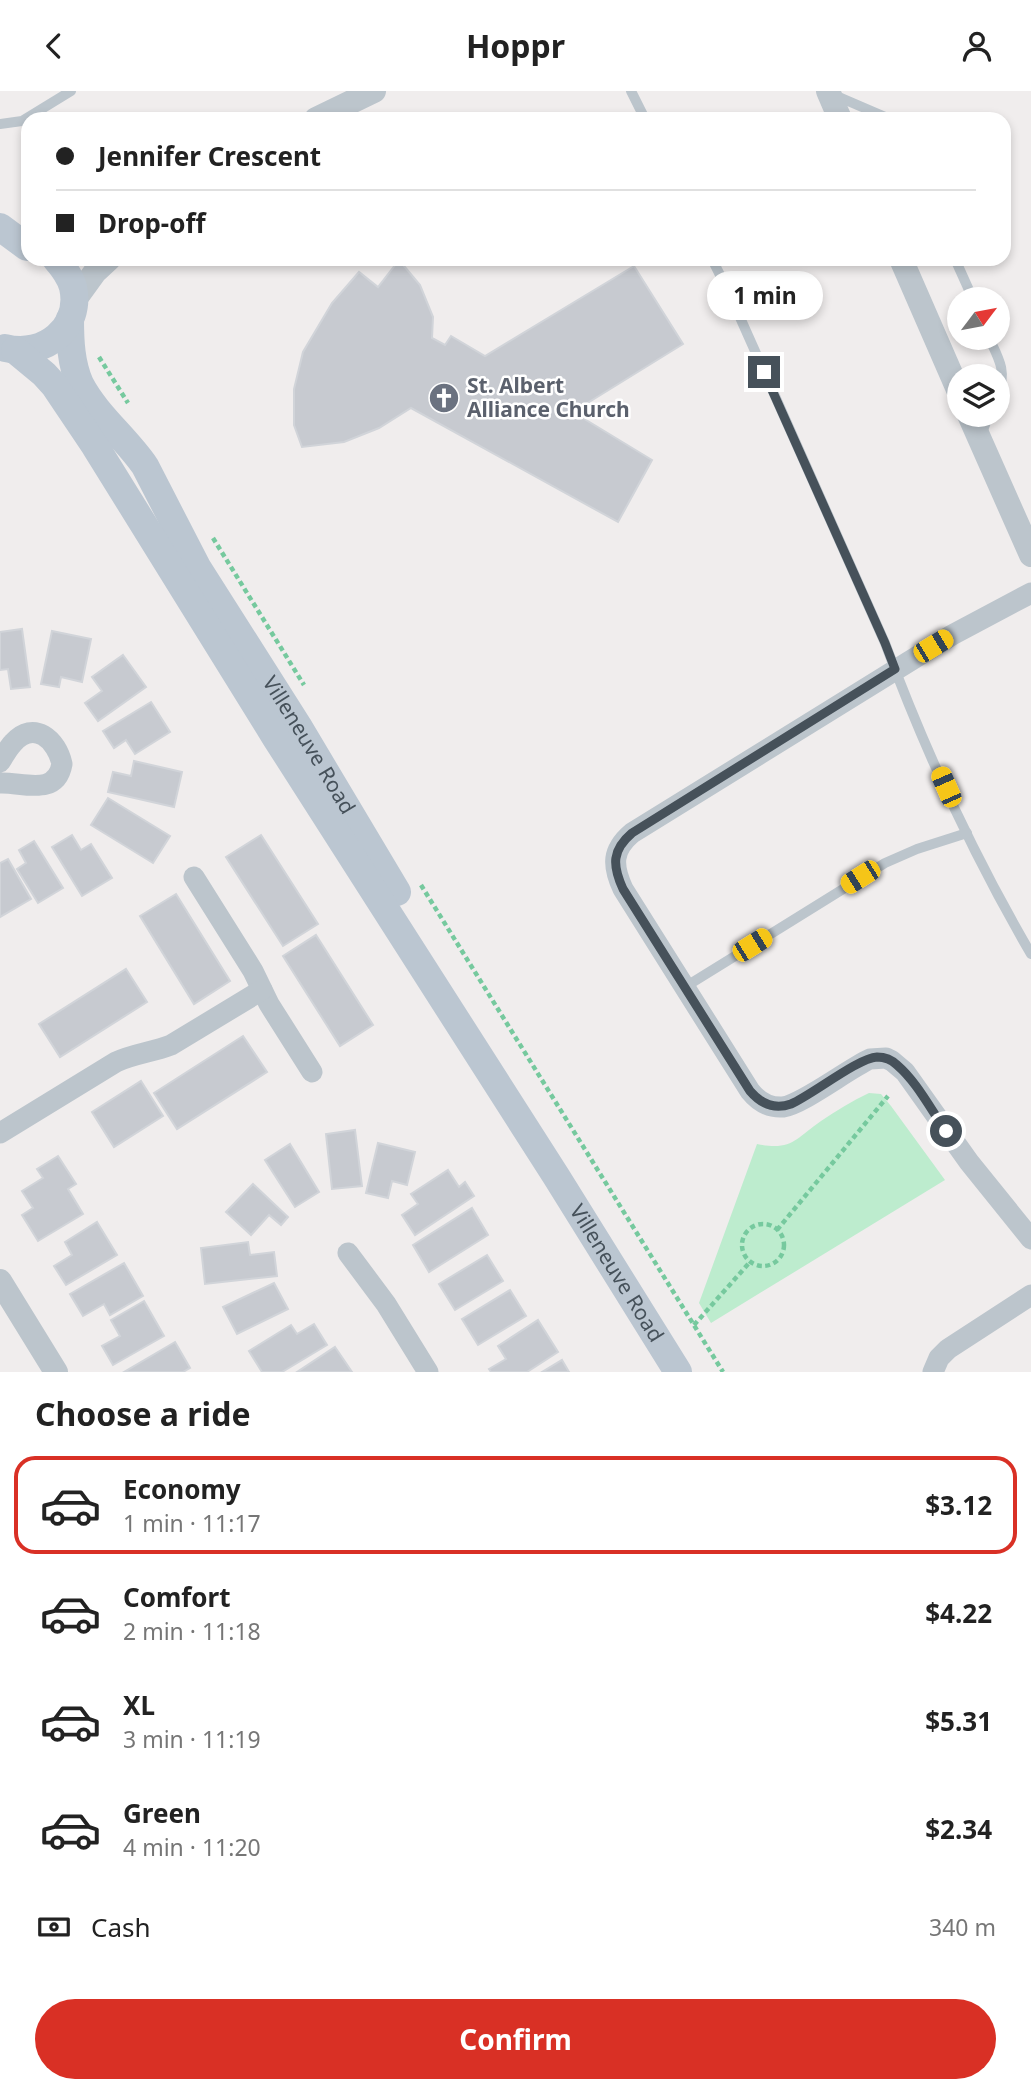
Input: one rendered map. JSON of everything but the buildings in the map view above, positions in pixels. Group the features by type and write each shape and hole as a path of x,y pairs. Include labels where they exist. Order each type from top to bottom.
{"main road":[{"path":"0,227 21,242"},
{"path":"0,252 21,247"},
{"name":"Villeneuve Road","path":"62,266 72,285 70,343 81,384 93,404 135,451 157,487 197,567 299,726 400,897 477,1029 556,1176"},
{"path":"5,348 29,350 54,341 64,331 72,310"},
{"name":"Villeneuve Road","path":"5,348 44,374 80,423 276,738 678,1372"}],"street":[{"path":"330,112 374,91"},
{"path":"828,92 837,112"},
{"path":"72,310 101,266"},
{"path":"904,266 947,364"},
{"path":"974,427 1031,555"},
{"path":"1031,593 982,617 895,669 632,833 619,847 616,855 618,879 756,1098 765,1104 783,1107 870,1059 878,1057 892,1061 905,1072 975,1170 1031,1239"},
{"path":"0,762 19,737 36,733 48,738 55,746 62,764 56,779 47,784 36,786 0,783"},
{"path":"194,877 312,1072"},
{"path":"0,1133 125,1058 156,1051 186,1038 262,990"},
{"path":"348,1253 386,1304 428,1372"},
{"path":"0,1282 56,1372"},
{"path":"933,1372 939,1358 948,1349 1031,1295"}],"lane":[{"path":"37,112 71,91"},
{"path":"631,91 642,112"},
{"path":"828,92 874,112"},
{"path":"0,124 21,121"},
{"path":"716,266 885,643 967,834 1031,954"},
{"path":"958,266 967,287"},
{"path":"979,439 984,427"},
{"path":"685,986 885,863 917,849 967,834"}],"path":[{"path":"416,876 723,1372"},
{"path":"778,1230 888,1096"},
{"path":"758,1225 772,1226 778,1230 782,1235 784,1249 777,1261 764,1266 750,1262 742,1244 747,1231 758,1225"},
{"path":"694,1325 750,1262"}],"green space":[{"path":"869,1093 881,1094 945,1180 711,1323 699,1303 757,1144 786,1145"}],"place":[{"name":"St. Albert Alliance Church","path":"444,398"}],"route":[{"path":"764,372 895,669 632,833 623,840 616,855 618,879 756,1098 765,1104 783,1107 799,1101 870,1059 886,1058 905,1072 946,1131"}]}
